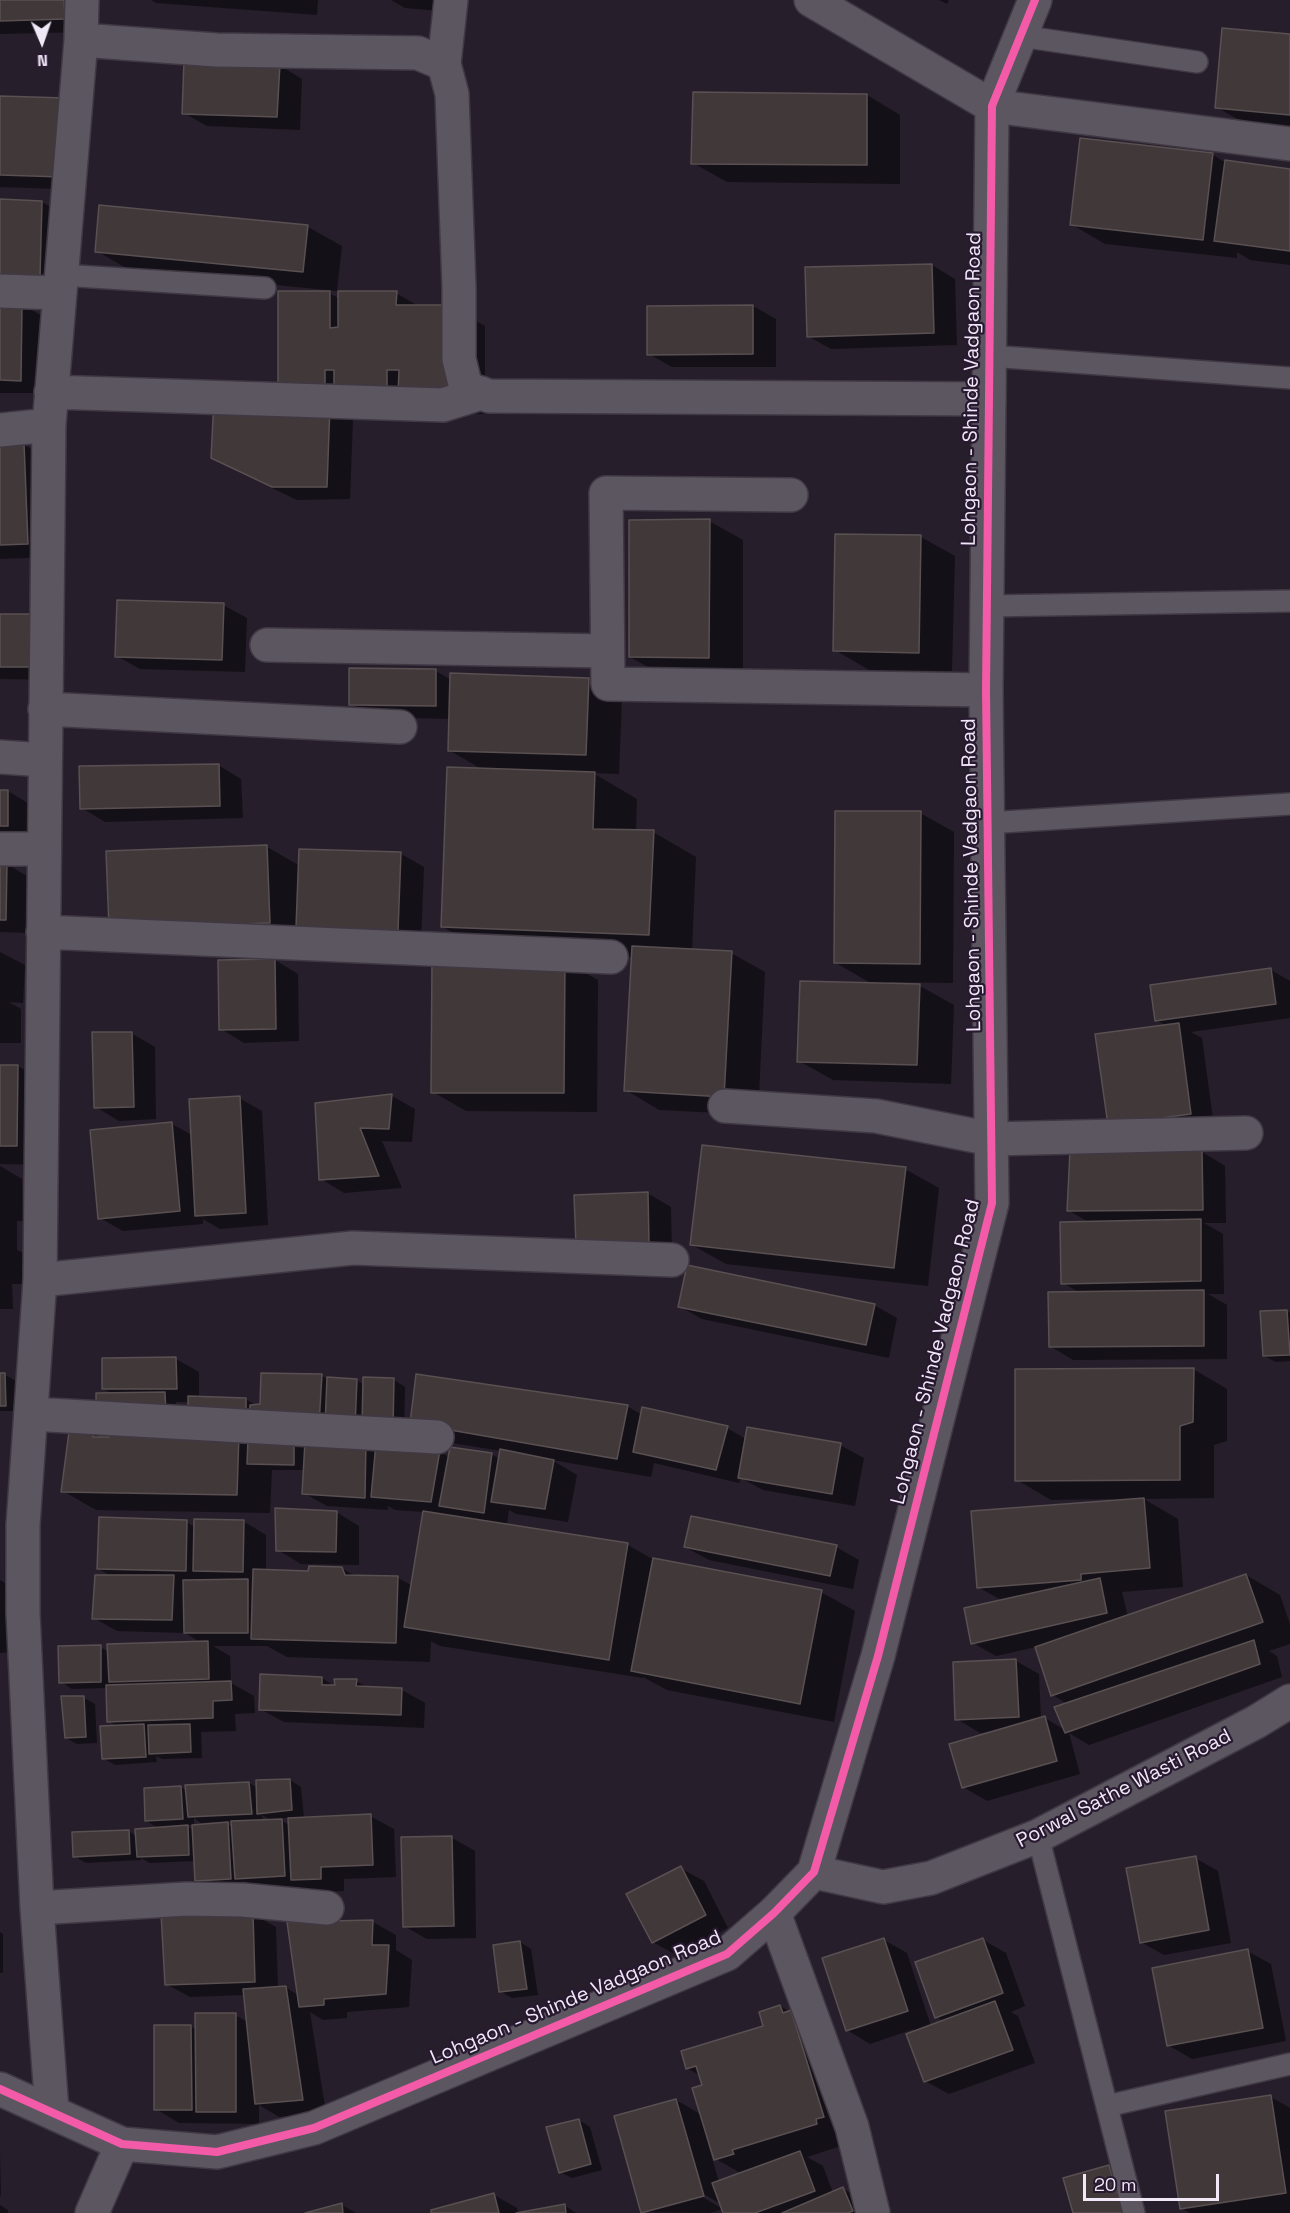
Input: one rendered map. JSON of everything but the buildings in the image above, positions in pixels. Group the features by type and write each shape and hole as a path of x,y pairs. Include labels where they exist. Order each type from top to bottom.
{"street":[{"path":"52,2111 38,1908 23,1613 23,1525 12,1504 31,1414 40,1280 49,425 81,40 82,0"},
{"path":"451,0 444,64 452,94 459,287 459,359 466,388 489,396 989,399"},
{"path":"811,0 992,106 1290,144"},
{"name":"Lohgaon - Shinde Vadgaon Road","path":"123,2144 217,2152 314,2128 727,1954 774,1913 814,1872 878,1656 992,1203 986,690 992,106 1035,0"},
{"path":"81,40 216,50 418,53 444,64"},
{"path":"0,291 60,284"},
{"path":"51,392 443,405 481,393"},
{"path":"0,430 49,425"},
{"path":"790,495 606,493 608,684 986,690"},
{"path":"267,645 607,651"},
{"path":"45,709 400,727"},
{"path":"0,757 45,760"},
{"path":"0,849 44,849"},
{"path":"43,932 611,957"},
{"path":"725,1106 876,1116 991,1139 1246,1133"},
{"path":"40,1280 353,1248 672,1260"},
{"path":"31,1414 437,1437"},
{"name":"Porwal Sathe Wasti Road","path":"814,1872 883,1887 931,1878 1038,1836 1256,1722 1290,1701"},
{"path":"38,1908 186,1899 243,1900 327,1908"},
{"path":"774,1913 852,2127 873,2213"},
{"path":"0,2089 123,2144 92,2213"}],"lane":[{"path":"1020,36 1197,62"},
{"path":"60,284 265,288"},
{"path":"990,356 1290,378"},
{"path":"987,606 1290,601"},
{"path":"987,823 1290,804"},
{"path":"1038,1836 1134,2213"},
{"path":"1107,2106 1290,2064"}],"cycle path":[{"path":"0,2089 122,2144 217,2152 314,2128 727,1954 774,1913 814,1872 878,1656 992,1203 986,690 992,106 1035,0"}]}
